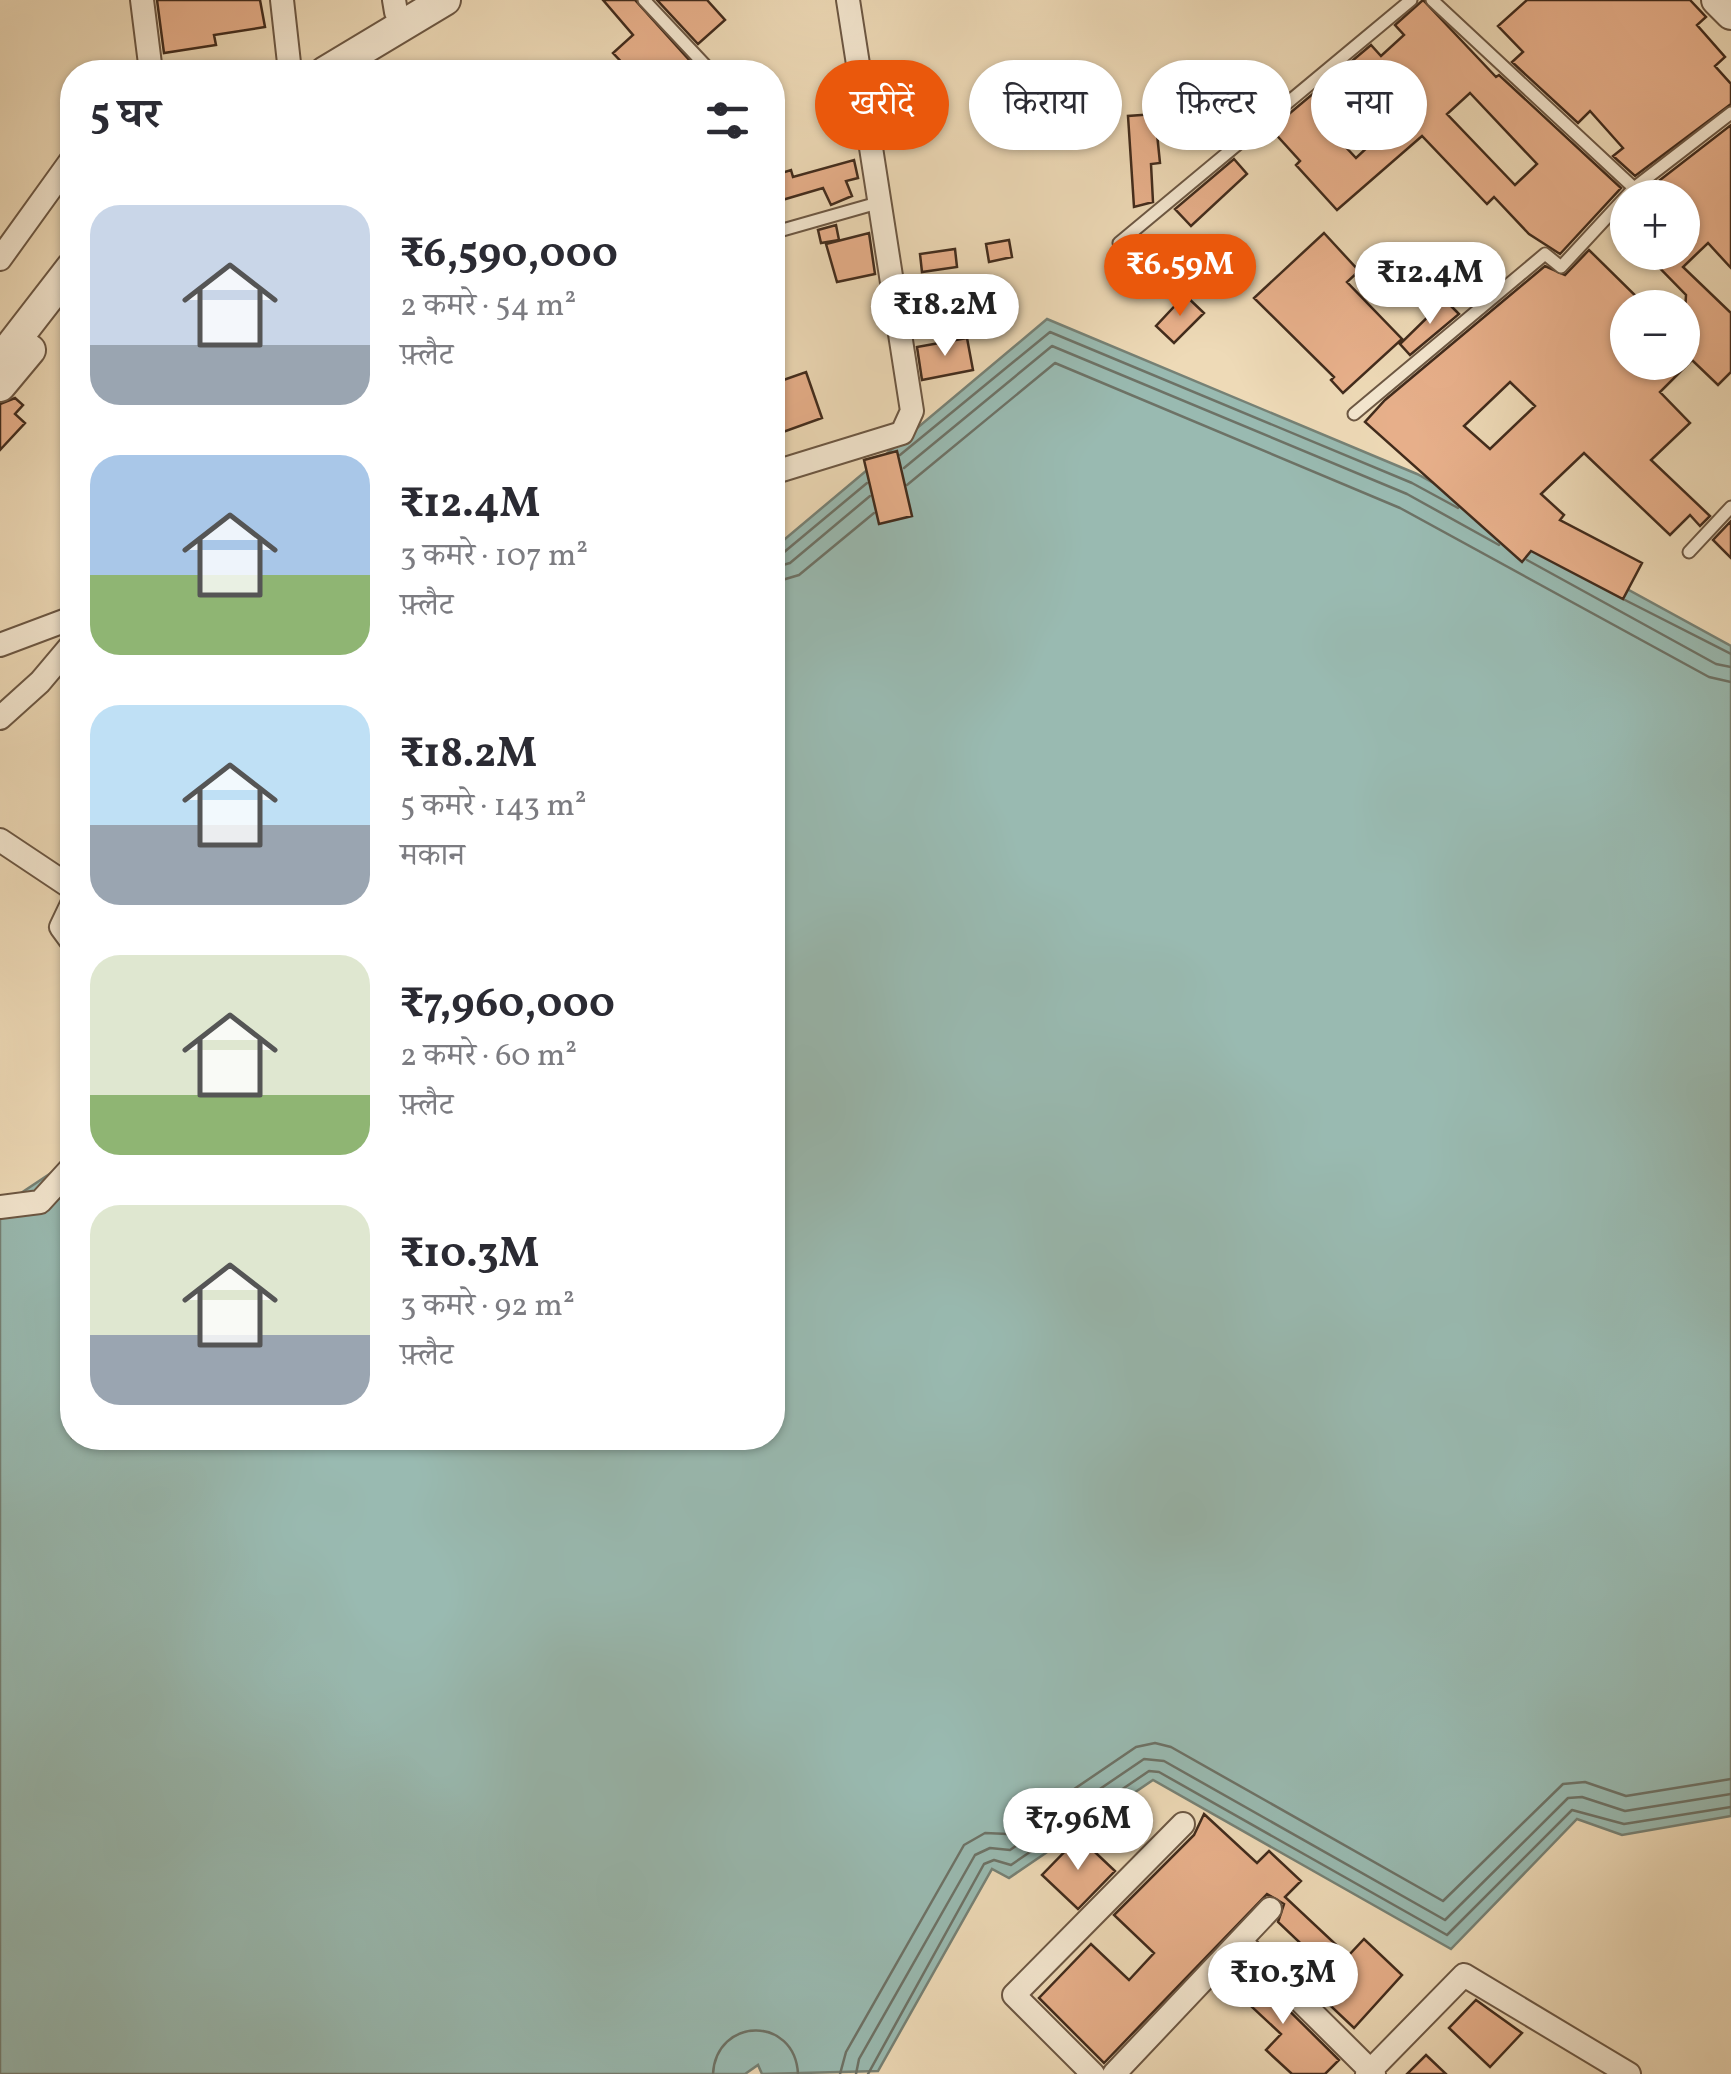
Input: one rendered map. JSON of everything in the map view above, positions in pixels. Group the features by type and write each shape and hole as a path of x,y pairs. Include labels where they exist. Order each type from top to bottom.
{"street":[{"path":"142,0 150,60"},
{"path":"282,0 289,60"},
{"path":"345,60 444,0"},
{"path":"785,469 908,427 912,403 848,0"},
{"path":"1717,0 1731,14"},
{"path":"317,60 402,4"},
{"path":"0,259 60,176"},
{"path":"0,360 60,282"},
{"path":"0,386 60,312"},
{"path":"0,645 60,622"},
{"path":"0,718 60,658"},
{"path":"0,840 60,880"},
{"path":"0,1207 40,1202 60,1180"},
{"path":"1094,2074 1014,1994 1183,1824"},
{"path":"1114,2074 1270,1909"},
{"path":"1240,1941 1370,2073 1464,1975 1629,2074"}],"lane":[{"path":"644,0 701,60"},
{"path":"1119,244 1411,0"},
{"path":"1432,0 1625,180"},
{"path":"1644,180 1731,113"},
{"path":"785,229 881,202"},
{"path":"1354,414 1545,254 1561,267 1610,214"},
{"path":"1690,552 1731,508"}],"water":[{"path":"1047,319 1417,474 1731,646 1731,1816 1622,1835 1577,1819 1451,1949 1153,1780 1009,1878 992,1869 878,2071 762,2074 758,2065 745,2074 0,2074 0,1207 60,1167 60,1450 785,1450 785,539"}],"building":[{"path":"157,0 260,0 265,27 214,35 216,45 164,53"},
{"path":"603,0 635,0 689,60 620,60 613,53 633,35"},
{"path":"657,0 707,0 725,20 698,44"},
{"path":"1423,0 1496,77 1499,75 1612,180 1610,200 1560,254 1529,234 1494,197 1487,204 1427,141 1427,60 1353,60 1371,45 1381,56 1404,35 1395,25","holes":["1470,93 1537,164 1515,185 1447,114"]},
{"path":"1527,0 1690,0 1706,17 1697,25 1725,57 1715,66 1731,84 1731,104 1635,176 1613,156 1623,148 1590,111 1578,123 1512,62 1523,52 1498,26"},
{"path":"1311,95 1311,150 1349,150 1356,158 1365,150 1406,150 1337,210 1296,165 1300,161 1290,150 1291,112"},
{"path":"1142,115 1142,150 1159,150 1160,163 1151,164 1153,202 1134,207 1128,116"},
{"path":"1731,125 1731,268 1708,243 1700,251 1700,180 1660,180"},
{"path":"1234,159 1247,174 1191,226 1175,209"},
{"path":"854,160 858,178 846,181 852,196 831,205 823,188 785,199 785,172 791,170 793,177"},
{"path":"836,225 839,240 821,243 818,230"},
{"path":"869,233 875,274 837,282 826,244"},
{"path":"1324,233 1359,271 1347,282 1402,339 1343,393 1331,380 1334,377 1254,298"},
{"path":"1009,240 1012,257 989,262 986,244"},
{"path":"955,249 957,267 922,272 920,254"},
{"path":"1589,250 1630,290 1610,290 1610,380 1672,380 1660,392 1690,423 1651,460 1710,516 1700,526 1690,515 1670,535 1584,453 1541,494 1564,515 1560,520 1642,563 1623,599 1531,551 1522,562 1365,422 1385,400 1545,266 1565,275","holes":["1510,382 1535,406 1490,449 1464,426"]},
{"path":"1662,270 1686,270 1731,313 1731,372 1718,385 1700,368 1700,290 1681,290"},
{"path":"1185,295 1204,313 1174,343 1156,326"},
{"path":"1445,300 1459,314 1410,355 1400,344"},
{"path":"967,338 973,370 922,380 917,347"},
{"path":"806,372 822,418 785,431 785,379"},
{"path":"15,398 23,405 15,414 25,423 0,450 0,404"},
{"path":"897,451 912,516 879,524 864,460"},
{"path":"1731,521 1731,558 1713,540"},
{"path":"1204,1814 1257,1863 1269,1851 1301,1881 1285,1897 1348,1956 1364,1939 1402,1975 1354,2028 1317,1993 1334,1975 1278,1922 1284,1904 1267,1894 1104,2063 1039,1998 1091,1944 1129,1980 1154,1953 1114,1915 1194,1835"},
{"path":"1079,1837 1115,1871 1078,1909 1042,1875"},
{"path":"1240,1962 1339,2060 1325,2074 1292,2074 1266,2050 1281,2034 1223,1980"},
{"path":"1476,2000 1522,2033 1490,2067 1449,2028"},
{"path":"1426,2055 1446,2074 1407,2074"}]}
